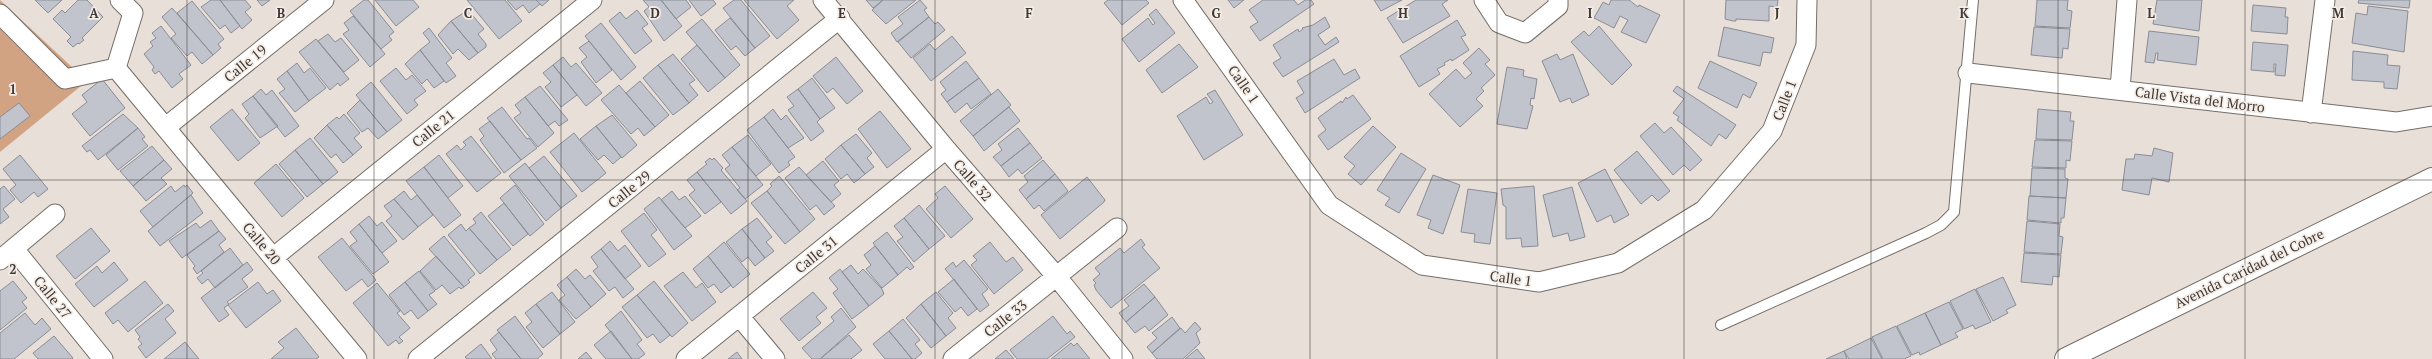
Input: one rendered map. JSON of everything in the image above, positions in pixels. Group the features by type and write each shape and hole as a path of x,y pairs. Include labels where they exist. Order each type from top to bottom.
{"street":[{"path":"0,14 65,79 116,68 133,14 120,0"},
{"name":"Calle 19","path":"166,127 324,0"},
{"name":"Calle 21","path":"274,257 592,0"},
{"name":"Calle 32","path":"823,0 840,18 946,148 1057,277 1123,359"},
{"name":"Calle 1","path":"1183,0 1329,205 1422,265 1539,282 1618,263 1704,210 1772,131 1806,45 1807,0"},
{"path":"1484,0 1499,23 1525,33 1558,6 1558,0"},
{"path":"2120,89 2127,0"},
{"path":"2311,113 2326,0"},
{"name":"Calle 29","path":"418,359 840,18"},
{"name":"Calle 20","path":"116,68 357,359"},
{"name":"Calle Vista del Morro","path":"1968,73 2120,89 2396,122 2432,116"},
{"name":"Calle 31","path":"686,359 946,148"},
{"name":"Avenida Caridad del Cobre","path":"2066,359 2432,179"},
{"path":"7,254 55,214"},
{"name":"Calle 33","path":"952,359 1117,228"},
{"name":"Calle 27","path":"7,254 103,359"},
{"path":"739,316 775,359"}],"lane":[{"path":"1721,326 1926,233 1941,225 1954,212 1968,73 1973,0"}],"shaded area":[{"path":"0,0 87,81 0,152"}],"building":[{"path":"35,0 62,0 48,13"},
{"path":"78,0 87,0 103,17 82,38 84,40 73,47 67,41 71,37 53,19 62,10 65,13"},
{"path":"211,0 220,0 240,26 231,33 225,25 220,29 201,7"},
{"path":"220,0 245,0 251,7 245,12 252,20 242,29"},
{"path":"257,0 270,0 262,6"},
{"path":"364,0 368,0 394,32 389,36 392,40 381,49 350,11"},
{"path":"375,0 413,0 419,7 396,26"},
{"path":"467,0 505,0 522,21 499,39"},
{"path":"507,0 536,0 540,4 529,13 523,5 516,10"},
{"path":"536,0 549,0 542,6"},
{"path":"643,0 661,0 682,26 664,41 644,11 649,7"},
{"path":"661,0 686,0 691,7 676,19"},
{"path":"689,0 713,0 716,4 701,16"},
{"path":"734,0 741,0 770,36 755,48 723,8"},
{"path":"744,0 794,0 787,6 799,20 777,39"},
{"path":"866,0 883,0 873,8"},
{"path":"883,0 916,0 886,24 872,10"},
{"path":"920,0 927,8 924,10 929,17 897,42 891,33 903,24 898,17"},
{"path":"1108,0 1146,0 1149,3 1122,25 1104,3"},
{"path":"1228,0 1244,0 1234,8"},
{"path":"1263,0 1294,0 1298,5 1305,0 1311,0 1314,4 1260,41 1250,27 1258,22 1249,10"},
{"path":"1374,0 1402,0 1381,11"},
{"path":"1416,0 1448,0 1442,4 1450,16 1403,43 1387,18"},
{"path":"1611,0 1629,0 1638,7 1639,5 1660,15 1646,43 1621,32 1628,20 1620,16 1614,28 1594,18 1603,2 1609,5"},
{"path":"1726,0 1778,0 1777,7 1769,6 1769,21 1736,19 1736,21 1733,21 1725,19"},
{"path":"2037,0 2068,0 2067,10 2072,11 2070,28 2035,26"},
{"path":"2157,0 2202,0 2199,31 2153,24"},
{"path":"2359,0 2410,0 2409,8 2358,3"},
{"path":"192,1 224,39 218,44 221,48 213,55 177,13"},
{"path":"2253,5 2286,8 2285,17 2288,17 2287,34 2251,31"},
{"path":"2368,6 2408,11 2404,52 2352,43 2356,13 2367,15"},
{"path":"172,8 213,55 202,64 192,52 187,56 171,38 176,34 162,17"},
{"path":"1156,9 1175,33 1139,62 1122,39 1148,18 1153,25 1155,23 1149,15"},
{"path":"468,10 484,29 478,34 486,44 486,47 478,53 451,21"},
{"path":"637,10 648,24 642,28 652,41 635,54 609,21 620,12 626,19"},
{"path":"353,16 385,54 370,67 343,34 349,30 344,23"},
{"path":"929,17 935,24 938,22 945,30 911,58 898,42"},
{"path":"1325,17 1330,27 1318,35 1325,45 1336,37 1339,42 1283,77 1273,63 1281,58 1273,45 1298,29 1299,32 1303,29 1302,28 1313,25"},
{"path":"730,18 755,48 745,56 736,46 731,50 715,30"},
{"path":"702,19 740,65 725,78 686,32"},
{"path":"1457,20 1466,35 1461,37 1469,50 1452,61 1451,59 1444,63 1445,65 1437,69 1440,74 1419,87 1400,56"},
{"path":"451,21 478,53 469,60 458,49 453,54 438,35"},
{"path":"601,23 636,67 621,80 585,36"},
{"path":"161,26 191,65 179,74 183,79 172,88 159,71 155,74 152,70 154,67 144,54 153,46 150,42 156,38 152,33"},
{"path":"1599,26 1632,65 1612,85 1571,42 1584,31 1589,36"},
{"path":"1724,27 1774,38 1771,53 1763,52 1760,66 1718,56"},
{"path":"2034,27 2070,29 2068,49 2063,48 2062,58 2031,55"},
{"path":"429,28 452,58 446,63 456,76 446,83 420,50 430,42 423,33"},
{"path":"2149,31 2199,37 2196,65 2157,60 2158,53 2156,53 2154,63 2145,62"},
{"path":"328,34 335,42 341,38 359,60 344,72 318,41"},
{"path":"952,36 966,53 931,81 913,58 930,44 935,50"},
{"path":"316,39 349,79 340,86 338,83 330,90 299,52"},
{"path":"589,41 612,70 596,83 581,62 587,57 579,48"},
{"path":"2253,42 2288,45 2285,76 2275,75 2276,64 2274,64 2274,72 2251,70"},
{"path":"1179,44 1198,67 1162,93 1146,70"},
{"path":"697,45 725,78 708,92 681,59"},
{"path":"1479,48 1490,60 1485,64 1495,75 1481,88 1484,91 1476,99 1483,106 1460,127 1429,94 1456,69 1465,79 1472,73 1463,63"},
{"path":"420,50 444,81 434,88 427,79 422,84 405,64"},
{"path":"2353,51 2388,55 2387,65 2400,66 2397,89 2384,88 2384,82 2352,80"},
{"path":"673,54 695,80 689,84 698,95 689,103 658,65"},
{"path":"1557,54 1560,60 1573,54 1589,95 1572,103 1570,98 1560,102 1542,61"},
{"path":"563,57 571,67 576,63 602,93 586,106 553,65"},
{"path":"836,57 863,91 847,104 833,88 827,93 813,76"},
{"path":"1334,59 1344,75 1355,69 1360,78 1305,113 1296,98 1304,93 1297,81"},
{"path":"966,61 979,78 947,102 941,94 946,90 940,82"},
{"path":"1710,61 1757,83 1750,98 1743,94 1737,108 1698,88"},
{"path":"297,63 304,73 310,68 326,88 309,101 287,71"},
{"path":"553,65 577,95 561,107 545,87 551,82 543,73"},
{"path":"658,65 689,103 673,115 643,78"},
{"path":"1507,67 1524,70 1523,76 1537,79 1534,99 1531,98 1530,105 1533,106 1527,129 1497,124"},
{"path":"396,68 406,80 412,75 426,91 414,100 418,105 407,114 380,81"},
{"path":"287,71 309,101 295,112 279,93 285,89 277,79"},
{"path":"812,78 835,108 820,119 798,89"},
{"path":"979,78 991,94 971,109 967,103 955,113 947,102"},
{"path":"102,79 125,108 90,136 72,114 87,102 82,95"},
{"path":"640,81 669,115 655,127 626,93"},
{"path":"371,82 402,120 387,132 356,95"},
{"path":"619,85 655,127 644,136 638,128 631,134 601,100"},
{"path":"540,86 568,120 559,126 555,121 548,126 525,97"},
{"path":"1677,86 1736,125 1726,139 1719,134 1711,146 1677,120 1679,117 1673,113 1684,99 1673,91"},
{"path":"261,89 266,95 272,90 299,126 285,137 253,96"},
{"path":"798,89 820,119 817,122 824,131 811,141 788,110 794,106 787,97"},
{"path":"998,89 1011,105 973,136 960,121"},
{"path":"1215,90 1243,135 1204,160 1177,116 1206,97 1210,104 1213,102 1207,94"},
{"path":"1353,95 1371,119 1328,150 1318,136 1326,130 1318,118 1341,101 1342,103 1346,97 1347,99"},
{"path":"253,96 278,126 260,138 245,118 249,114 242,104"},
{"path":"525,97 554,133 538,147 514,118 521,113 515,105"},
{"path":"360,100 387,132 378,139 368,128 362,132 347,113"},
{"path":"19,103 30,116 0,139 0,117"},
{"path":"502,107 527,139 529,138 537,148 521,160 487,118"},
{"path":"1009,107 1020,121 984,151 973,136"},
{"path":"232,109 260,143 238,161 210,127"},
{"path":"773,109 781,120 786,115 804,138 788,148 764,117"},
{"path":"2038,109 2071,112 2070,121 2074,121 2072,140 2036,139"},
{"path":"880,111 911,149 887,168 858,129"},
{"path":"123,114 138,128 98,160 90,150 87,152 82,146"},
{"path":"344,114 360,133 354,138 362,147 353,155 327,125 337,117 339,119"},
{"path":"612,115 637,145 622,158 596,126"},
{"path":"764,117 795,157 788,162 790,165 779,173 747,130"},
{"path":"490,121 521,160 504,173 480,140 484,136 479,129"},
{"path":"1655,123 1664,133 1671,127 1702,160 1690,171 1684,165 1673,175 1640,136"},
{"path":"327,125 353,155 343,163 336,154 331,158 314,138"},
{"path":"596,126 621,157 613,164 604,155 598,160 580,139"},
{"path":"1373,126 1396,147 1361,185 1348,174 1355,166 1344,157"},
{"path":"138,128 145,137 142,139 148,146 118,170 106,155"},
{"path":"1018,128 1030,143 1001,166 993,157 1002,150 998,144"},
{"path":"574,133 606,173 582,192 550,152"},
{"path":"856,134 872,153 867,158 874,167 865,174 841,145"},
{"path":"748,135 771,164 756,176 732,147"},
{"path":"471,136 501,173 477,192 446,154 457,145 461,150 466,145 463,142"},
{"path":"310,138 338,172 323,184 295,150"},
{"path":"2035,140 2072,141 2070,161 2066,160 2066,168 2032,167"},
{"path":"1030,143 1042,158 1022,174 1018,169 1009,177 1001,166"},
{"path":"841,145 865,174 854,183 847,174 841,179 825,159"},
{"path":"152,146 164,160 133,186 120,171"},
{"path":"732,147 763,185 745,199 737,190 740,188 725,169 730,165 722,155"},
{"path":"2154,148 2173,153 2169,182 2152,178 2149,195 2122,190 2126,159 2134,159 2135,154 2152,156"},
{"path":"295,150 323,184 307,197 279,164"},
{"path":"1637,151 1670,191 1658,201 1652,195 1641,204 1614,170"},
{"path":"1401,153 1426,169 1399,213 1385,205 1390,198 1377,190"},
{"path":"20,155 48,189 38,197 34,192 21,203 10,190 16,185 3,169"},
{"path":"439,155 463,186 448,198 424,167"},
{"path":"544,156 577,196 561,208 529,168"},
{"path":"710,158 712,160 714,158 723,168 721,170 747,201 731,214 697,172 707,164 705,162"},
{"path":"164,160 172,169 161,178 167,184 146,201 133,186"},
{"path":"1043,160 1055,174 1026,199 1019,190 1028,182 1024,176"},
{"path":"823,161 839,181 834,185 841,194 831,202 806,175"},
{"path":"525,163 561,208 546,221 509,176"},
{"path":"276,164 304,198 282,217 254,183"},
{"path":"424,167 461,215 444,228 406,181"},
{"path":"799,167 835,206 824,215 816,205 810,210 785,178"},
{"path":"2032,168 2065,169 2065,178 2068,179 2066,198 2030,196"},
{"path":"1605,169 1629,215 1614,223 1611,215 1597,222 1578,183"},
{"path":"697,172 721,202 705,214 689,195 695,190 687,180"},
{"path":"1055,174 1068,191 1044,211 1039,205 1034,209 1026,199"},
{"path":"1433,175 1460,185 1443,234 1428,228 1431,220 1417,215"},
{"path":"779,176 815,219 800,232 767,191 772,186 770,184"},
{"path":"1087,177 1105,200 1060,239 1041,215"},
{"path":"184,185 185,187 187,185 193,193 153,227 140,211 171,186 175,192"},
{"path":"515,185 544,224 530,236 500,198"},
{"path":"4,186 15,199 3,209 9,217 0,224 0,189"},
{"path":"945,186 973,219 951,238 926,209 938,198 935,194"},
{"path":"1534,186 1538,246 1522,247 1521,238 1506,239 1506,207 1503,205 1501,189"},
{"path":"1572,187 1585,237 1570,241 1568,233 1553,237 1543,195"},
{"path":"1468,189 1497,193 1490,244 1474,242 1475,234 1461,232"},
{"path":"404,191 411,200 417,195 433,215 418,227 394,199"},
{"path":"672,191 679,200 685,196 701,216 685,228 661,200"},
{"path":"767,191 800,232 785,244 751,203"},
{"path":"191,195 203,213 160,246 148,231"},
{"path":"2029,196 2066,198 2064,218 2061,218 2061,223 2027,220"},
{"path":"659,197 692,236 674,250 644,209"},
{"path":"394,199 418,227 403,240 386,221 392,216 384,206"},
{"path":"504,203 528,234 513,246 488,216"},
{"path":"919,205 945,236 929,249 904,218"},
{"path":"481,212 511,249 497,260 469,228 476,223 473,219"},
{"path":"644,213 657,230 651,235 666,254 649,267 621,231"},
{"path":"369,216 377,226 382,222 397,241 382,253 359,224"},
{"path":"757,218 772,237 766,242 774,251 765,258 742,229"},
{"path":"904,218 929,249 914,262 897,241 903,237 894,226"},
{"path":"211,220 219,231 182,258 169,241 196,223 200,228"},
{"path":"2027,221 2060,224 2059,236 2063,237 2061,254 2024,252"},
{"path":"359,224 389,262 373,274 350,246 357,241 350,232"},
{"path":"461,224 466,231 469,228 497,260 480,274 448,235"},
{"path":"91,228 110,251 75,279 56,256"},
{"path":"742,229 765,258 755,266 748,257 742,262 726,242"},
{"path":"219,231 226,239 219,245 224,252 197,274 193,268 195,266 187,255"},
{"path":"887,232 914,267 910,270 907,267 898,275 873,243"},
{"path":"444,236 475,274 468,280 470,282 464,287 429,249"},
{"path":"342,238 376,280 368,287 362,279 346,291 318,257"},
{"path":"1141,239 1145,245 1142,247 1160,268 1111,308 1096,290 1094,285 1096,283 1093,280 1100,274 1095,268 1120,248 1124,253"},
{"path":"610,241 618,251 625,245 641,266 625,279 601,249"},
{"path":"724,242 750,274 733,288 708,256"},
{"path":"990,242 1006,262 1013,257 1023,270 994,294 971,265 977,260 973,256"},
{"path":"875,246 898,275 882,288 866,269 871,265 864,255"},
{"path":"230,248 243,265 215,288 208,279 202,284 197,278 203,273 201,271"},
{"path":"601,249 634,289 623,298 615,287 609,291 593,271 598,267 591,257"},
{"path":"2024,253 2061,255 2059,277 2053,276 2052,285 2021,282"},
{"path":"436,256 464,287 461,289 459,287 450,294 442,285 436,290 420,271"},
{"path":"708,256 731,285 721,293 714,284 708,288 693,269"},
{"path":"964,260 988,289 982,294 989,305 980,312 945,269 953,262 956,267"},
{"path":"114,262 128,280 94,307 75,284 97,266 102,273"},
{"path":"247,262 253,270 242,279 248,287 227,302 229,304 224,308 229,315 219,322 201,298"},
{"path":"851,265 858,274 863,269 882,289 884,294 869,306 842,272"},
{"path":"576,269 585,279 590,275 606,294 591,307 567,277"},
{"path":"840,269 869,306 852,319 833,293 838,289 829,278"},
{"path":"419,271 435,291 429,295 437,304 428,311 405,282"},
{"path":"683,272 696,288 702,283 716,302 692,321 664,286"},
{"path":"567,277 591,307 576,319 559,300 565,295 557,285"},
{"path":"2003,277 2016,305 2006,310 2008,313 1993,321 1976,289"},
{"path":"954,279 977,309 968,316 961,307 955,312 938,292"},
{"path":"13,281 27,298 22,302 27,308 0,330 0,291"},
{"path":"145,281 163,303 128,332 118,320 113,324 105,313"},
{"path":"654,281 688,323 672,337 637,295"},
{"path":"258,282 267,294 273,290 281,301 246,328 228,305"},
{"path":"405,282 428,311 418,319 411,310 404,315 389,295"},
{"path":"377,283 400,311 397,313 410,328 399,337 403,341 399,344 396,340 388,346 353,303"},
{"path":"1144,284 1155,297 1126,322 1119,313 1129,306 1124,300"},
{"path":"1975,289 1991,322 1975,329 1973,325 1964,329 1950,301"},
{"path":"552,292 575,322 560,334 536,304"},
{"path":"813,292 827,308 816,317 821,323 799,341 780,319"},
{"path":"936,292 953,313 948,318 956,328 946,336 921,304"},
{"path":"637,295 670,335 660,343 653,334 647,338 622,307"},
{"path":"1155,297 1168,315 1149,331 1145,326 1135,333 1126,322"},
{"path":"1949,302 1963,329 1955,333 1958,337 1941,345 1925,313"},
{"path":"168,304 174,311 165,319 176,333 146,358 138,347 142,344 138,339 140,337 135,330"},
{"path":"536,304 560,334 543,348 526,327 532,322 525,313"},
{"path":"921,304 946,336 931,348 906,318"},
{"path":"841,308 856,327 820,359 812,359 802,348 834,321 831,317"},
{"path":"621,311 642,340 637,344 645,354 638,359 632,359 605,325"},
{"path":"25,313 35,325 42,318 51,329 14,359 0,359 0,333"},
{"path":"1925,313 1941,345 1920,355 1919,352 1912,355 1897,326"},
{"path":"515,316 543,354 537,359 521,359 497,330"},
{"path":"1053,316 1067,334 1070,331 1075,337 1047,359 1017,359 1010,350"},
{"path":"1172,317 1180,328 1152,353 1147,347 1157,338 1152,333"},
{"path":"903,319 920,340 915,344 922,353 915,359 912,359 889,331"},
{"path":"1195,322 1201,329 1196,333 1200,343 1183,359 1157,359 1152,353 1181,328 1185,333"},
{"path":"1896,326 1911,356 1904,359 1883,359 1872,337"},
{"path":"296,328 319,357 316,359 271,359 284,348 278,342"},
{"path":"611,331 632,359 606,359 594,345"},
{"path":"889,331 912,359 885,359 873,344"},
{"path":"499,332 521,359 496,359 492,354 497,350 490,340"},
{"path":"849,335 862,350 851,359 820,359"},
{"path":"54,336 73,358 38,359 33,353"},
{"path":"1871,338 1882,359 1849,359 1844,351"},
{"path":"185,342 199,359 164,359"},
{"path":"1071,343 1074,346 1077,343 1090,359 1051,359"},
{"path":"481,344 492,359 467,359 465,357"},
{"path":"1197,349 1205,359 1185,359"},
{"path":"1006,350 1014,359 995,359"},
{"path":"1844,351 1847,359 1826,359"},
{"path":"586,352 592,359 578,359"},
{"path":"737,352 742,359 728,359"}]}
